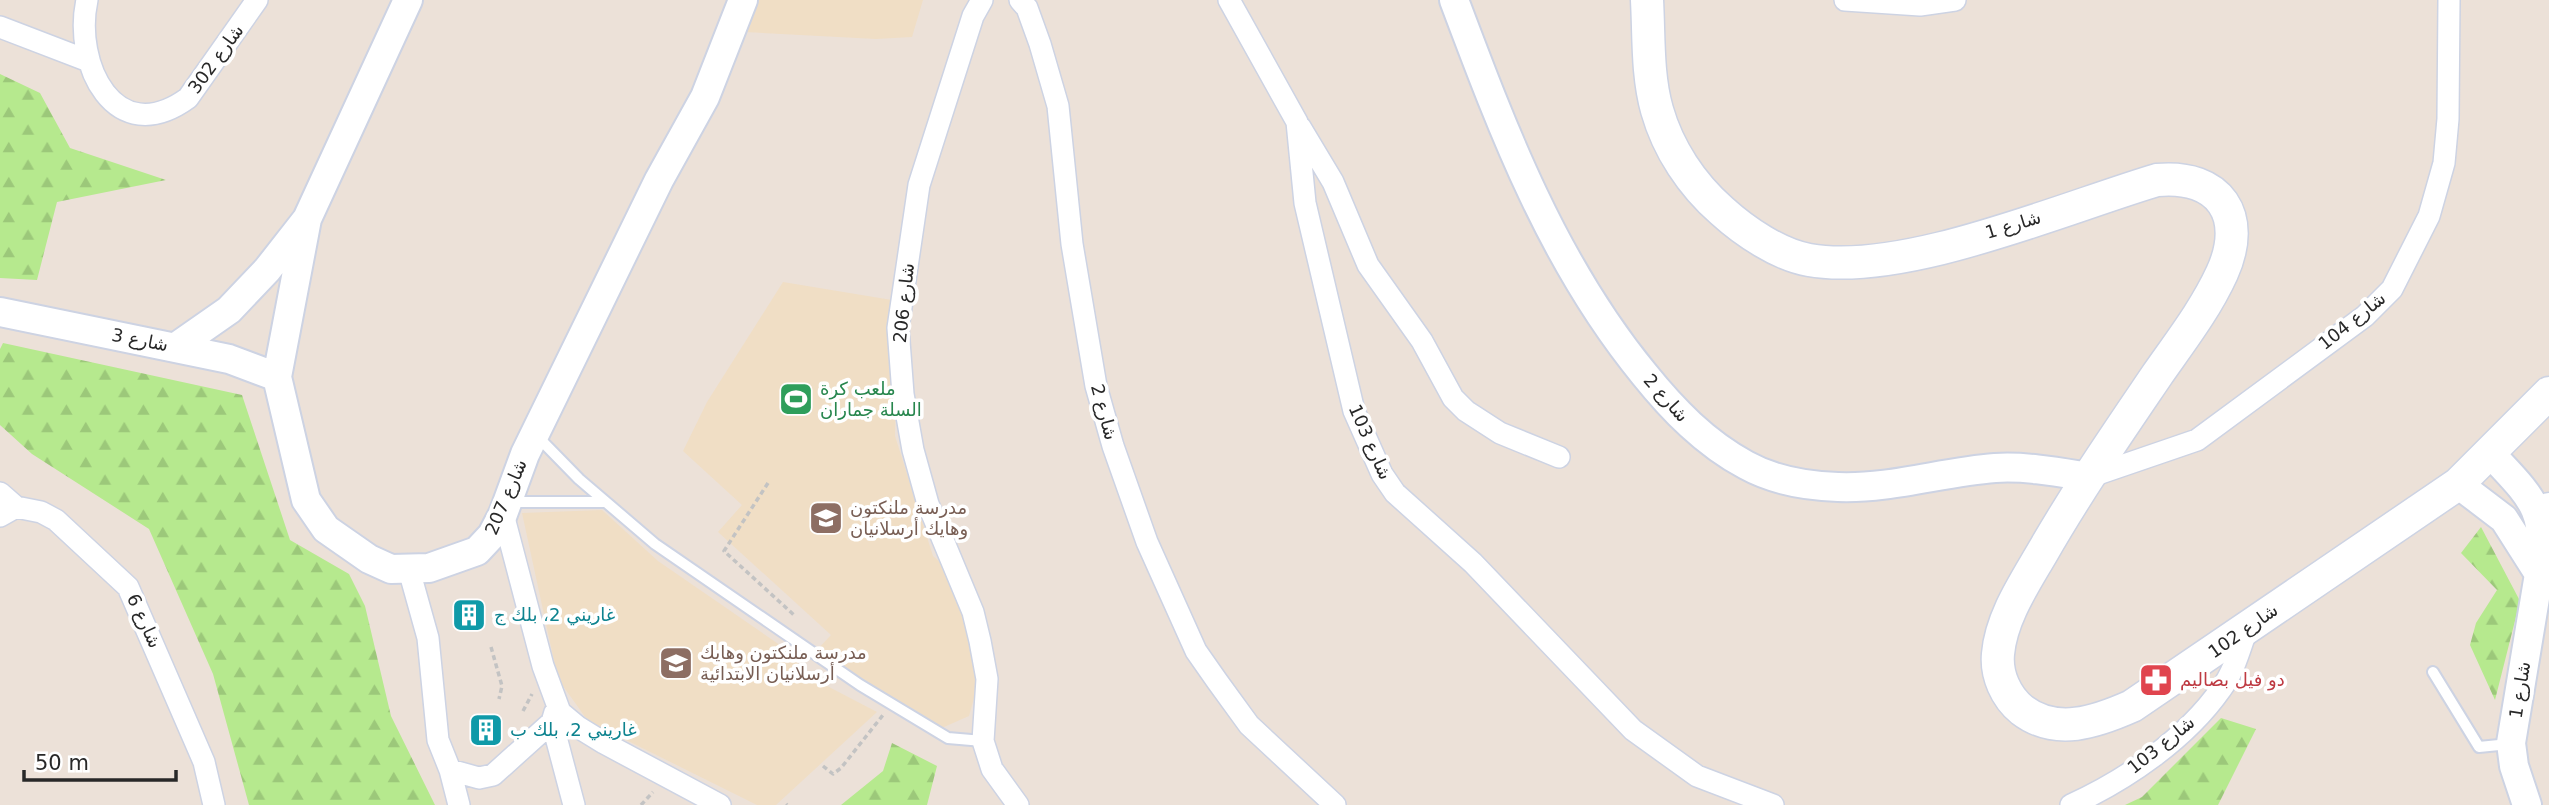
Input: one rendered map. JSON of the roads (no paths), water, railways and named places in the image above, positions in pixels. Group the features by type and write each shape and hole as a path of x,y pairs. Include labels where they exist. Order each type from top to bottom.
{"main road":[{"name":"شارع 1","path":"1647,0 1652,88 1663,130 1674,152 1707,198 1735,223 1806,260 1840,263 1921,253 2157,180 2174,178 2213,190 2229,210 2233,234 2223,271 2197,320 2089,477"},
{"name":"شارع 102","path":"2089,477 2020,590 2004,629 1998,659 2003,685 2012,702 2033,718 2051,724 2098,720 2132,706 2458,484 2491,454 2549,393"}],"street":[{"name":"شارع 302","path":"87,0 83,26 86,60 98,85 122,108 145,114 173,108 188,98 257,0"},
{"path":"177,347 229,310 267,270 307,219 408,0"},
{"name":"شارع 207","path":"307,219 277,377 306,500 320,521 369,559 391,569 429,568 477,551 492,535 535,433 659,180 705,97 743,0"},
{"name":"شارع 206","path":"982,0 972,16 919,185 898,328 912,450 928,503 956,569 980,641 987,679 983,741 992,769 1017,805"},
{"name":"شارع 2","path":"1020,0 1027,8 1040,44 1058,106 1072,244 1096,386 1113,446 1147,542 1196,651 1217,681 1249,725 1335,805"},
{"name":"شارع 103","path":"1229,0 1297,122 1305,203 1354,411 1377,464 1395,493 1473,564 1633,730 1696,776 1773,805"},
{"name":"شارع 2","path":"1454,0 1528,189 1572,274 1622,347 1668,404 1703,437 1746,466 1776,477 1838,487 1899,483 1998,468 2089,477"},
{"path":"1845,0 1920,3 1955,0"},
{"name":"شارع 104","path":"2089,477 2197,440 2365,316 2392,289 2429,216 2444,163 2448,120 2449,0"},
{"path":"0,27 86,60"},
{"path":"1297,122 1333,182 1368,265 1422,341 1453,398 1466,411 1500,433 1559,457"},
{"name":"شارع 3","path":"0,312 229,359 277,377"},
{"path":"2491,454 2548,517"},
{"path":"2458,484 2504,519 2539,574"},
{"path":"0,492 8,512"},
{"path":"505,508 574,805"},
{"name":"شارع 6","path":"8,512 41,512 56,520 128,587 204,762 214,805"},
{"name":"شارع 1","path":"2527,805 2514,766 2511,743 2539,574 2545,554 2548,517"},
{"path":"409,570 428,638 438,740 450,769 459,805"},
{"name":"شارع 103","path":"2071,805 2104,790 2174,739 2200,713 2222,688 2248,627"},
{"path":"450,769 479,778 493,775 554,713"},
{"path":"554,713 720,805"}],"lane":[{"path":"535,433 605,502 676,559 891,705 948,738 983,741"},
{"path":"505,508 605,502"},
{"path":"2433,672 2479,747 2511,743"}],"place":[{"name":"ملعب كرة السلة جماران","path":"796,399"},
{"name":"مدرسة ملنكتون وهايك أرسلانيان","path":"826,518"},
{"name":"غاريني 2، بلك ج","path":"469,615"},
{"name":"مدرسة ملنكتون وهايك أرسلانيان الابتدائية","path":"676,663"},
{"name":"دو فيل بصاليم","path":"2156,680"},
{"name":"غاريني 2، بلك ب","path":"486,730"}]}
